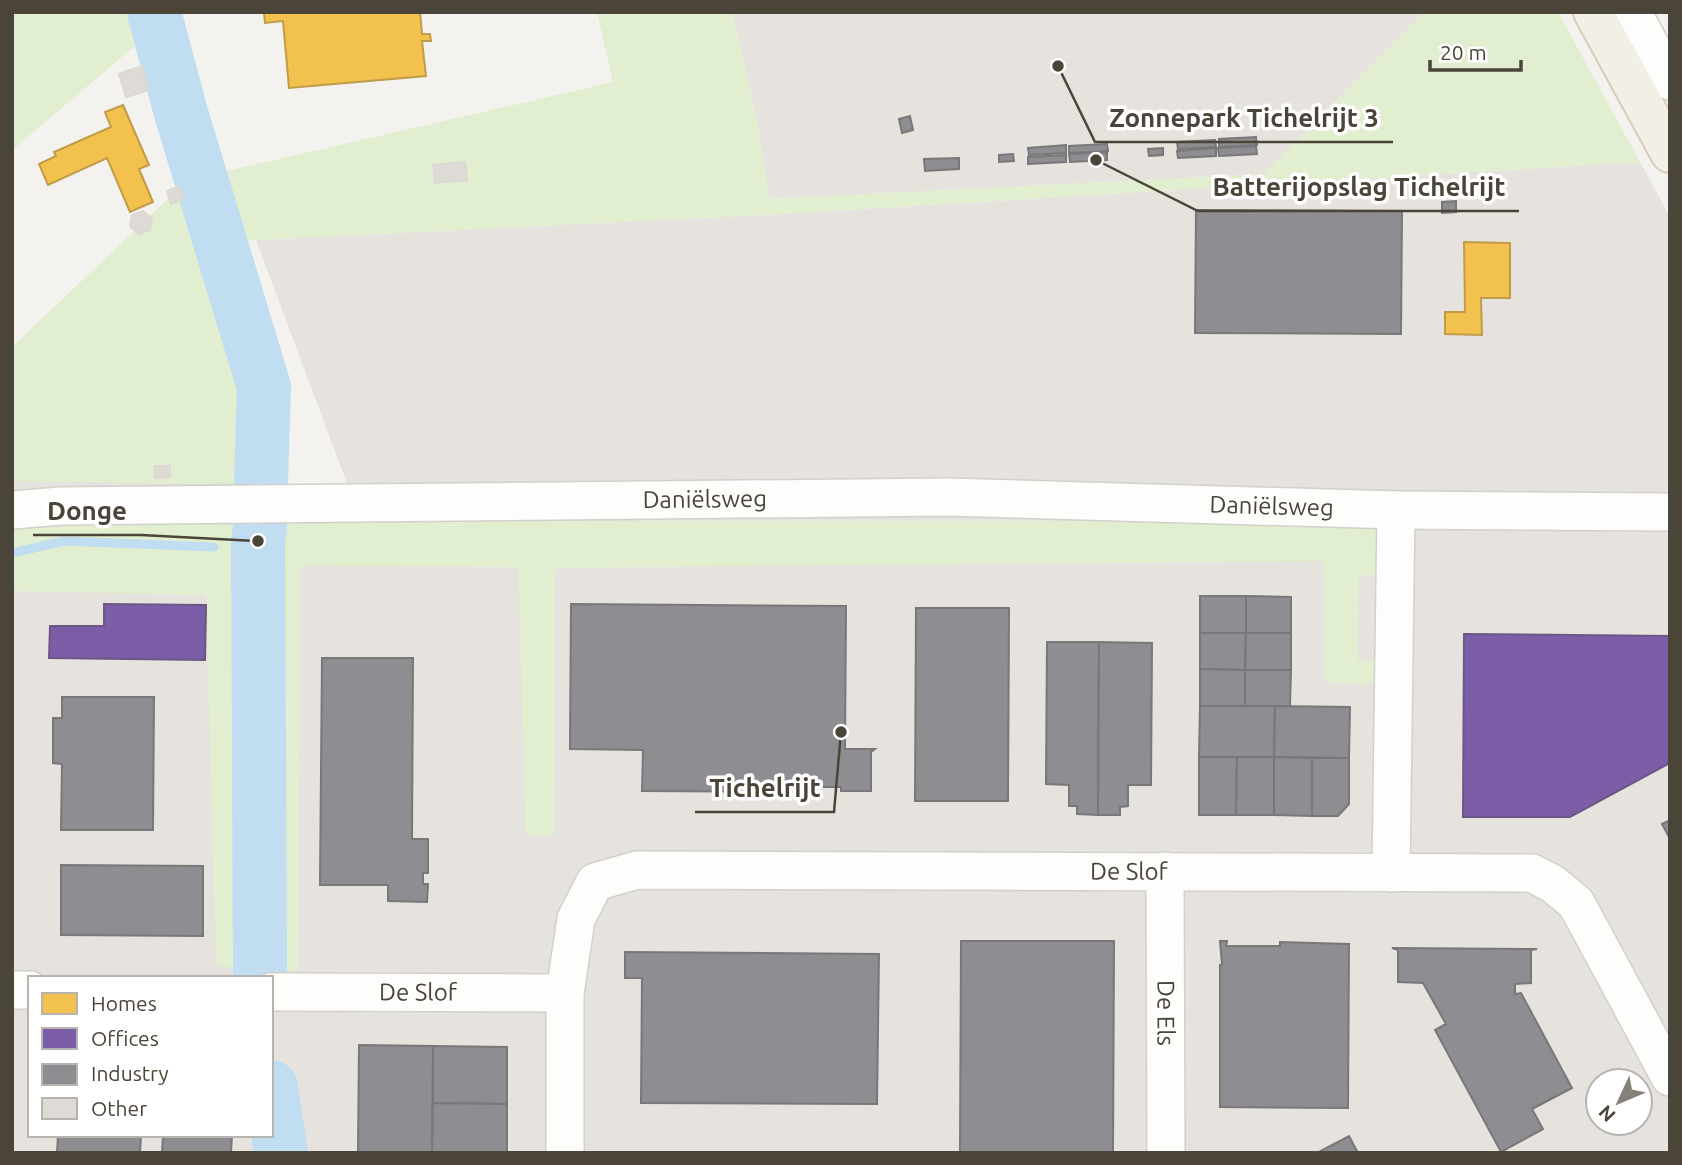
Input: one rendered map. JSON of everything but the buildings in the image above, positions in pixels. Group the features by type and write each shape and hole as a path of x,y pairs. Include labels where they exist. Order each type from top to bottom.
{"main road":[{"path":"1593,12 1670,153"}],"street":[{"path":"1632,12 1670,81"},
{"name":"Daniëlsweg","path":"12,510 61,506 947,497 1396,510 1670,512"},
{"path":"1391,873 1396,510"},
{"name":"De Slof","path":"565,1153 565,993 576,919 595,882 637,870 1532,873 1553,884 1577,903 1670,1077"},
{"name":"De Els","path":"1165,871 1166,1153"},
{"name":"De Slof","path":"273,992 565,993"}],"shaded area":[{"path":"732,12 1424,12 1264,174 769,199 757,120"},
{"path":"1640,162 1670,217 1670,1153 12,1153 12,475 348,486 256,240 764,215"},
{"path":"1359,575 1383,575 1382,661 1358,661"}],"green space":[{"path":"12,12 137,12 143,39 12,150"},
{"path":"597,12 732,12 757,120 770,199 1264,174 1424,12 1558,12 1640,162 763,215 216,244 264,405 264,483 12,481 12,347 188,180 613,82"},
{"path":"12,521 1355,521 1375,526 1381,544 1383,575 1359,575 1358,660 1382,661 1381,675 1371,684 1325,682 1323,561 555,568 554,835 526,835 518,567 300,566 298,971 216,966 206,595 12,591"}],"water":[{"path":"137,12 165,12 211,173 188,180 143,39"}],"waterway":[{"path":"154,12 181,113 264,387 261,483"},
{"path":"260,528 260,969"},
{"path":"12,553 64,541 214,547"},
{"path":"273,1100 281,1153"}],"place":[{"name":"Zonnepark Tichelrijt 3","path":"1058,66"},
{"name":"Batterijopslag Tichelrijt","path":"1096,160"},
{"name":"Donge","path":"258,541"},
{"name":"Tichelrijt","path":"841,732"}]}
